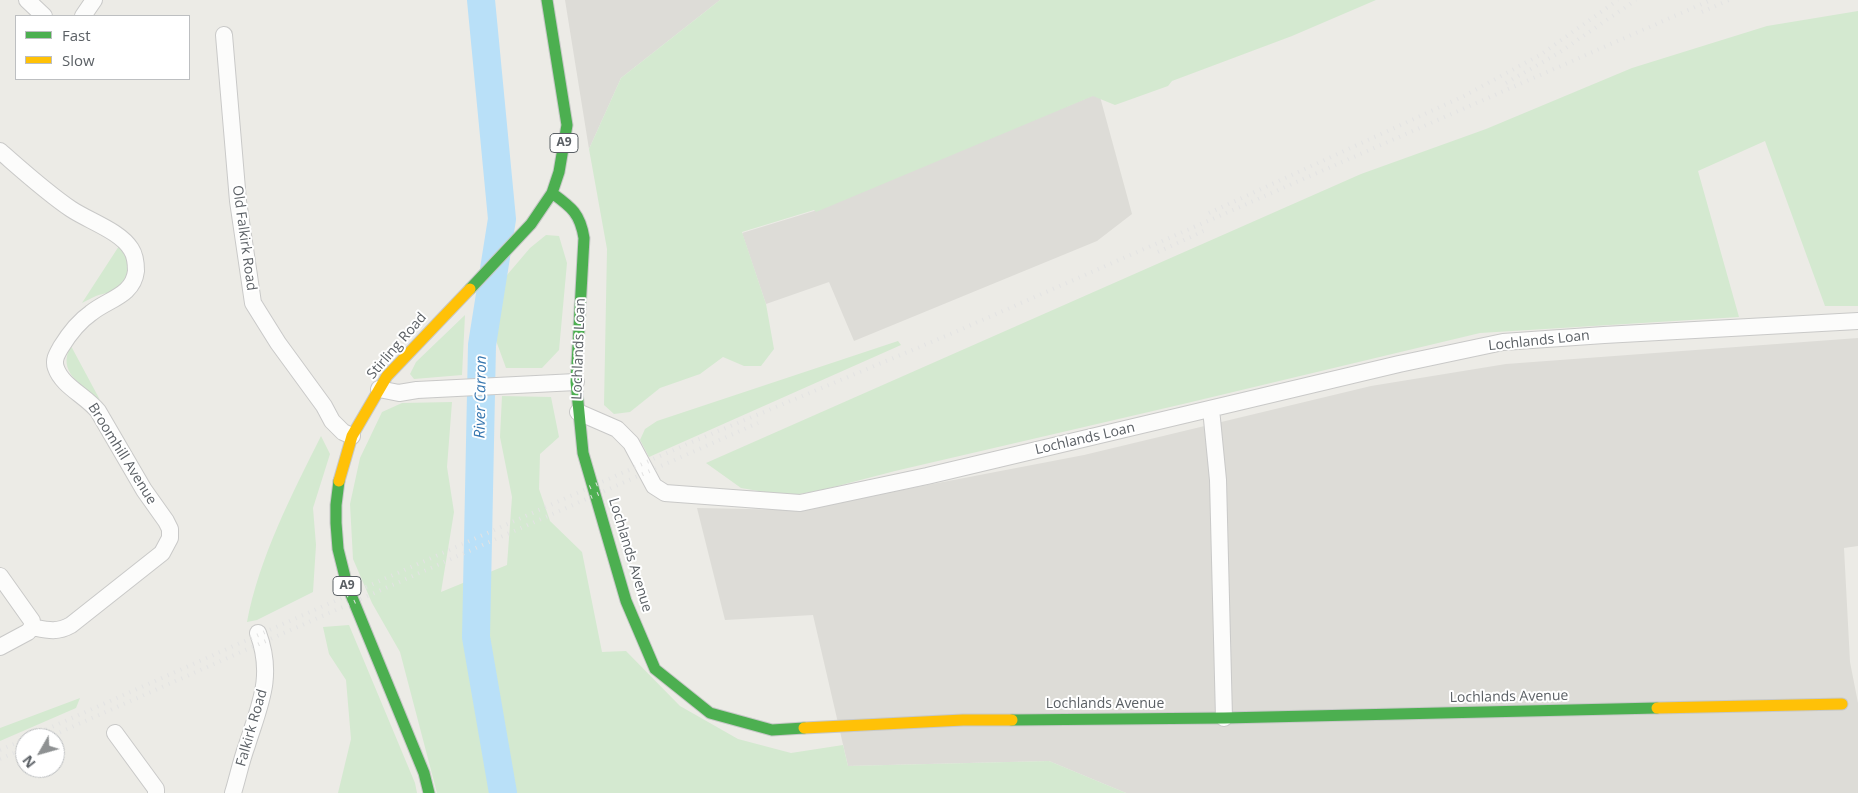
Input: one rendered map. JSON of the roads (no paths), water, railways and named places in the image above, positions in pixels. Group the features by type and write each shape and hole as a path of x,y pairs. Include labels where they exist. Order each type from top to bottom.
{"street":[{"path":"27,0 43,15"},
{"path":"84,15 94,0"},
{"name":"Stirling Road","path":"429,793 421,765 347,586 338,549 336,505 340,477 352,436 387,376 531,224 552,193 559,172 567,125 547,0"},
{"name":"Old Falkirk Road","path":"224,35 238,201 253,303 278,343 324,406 332,421 343,432 352,436"},
{"name":"Broomhill Avenue","path":"2,157 72,210 122,238 135,257 134,281 120,297 93,311 81,321 55,356 54,366 66,383 91,402 98,411 144,490 170,529 170,538 162,553 71,625 62,630 52,631 32,627"},
{"name":"Lochlands Loan","path":"552,193 576,212 581,221 584,238 576,382 578,412 616,429 631,443 654,486 665,493 800,503 927,476 1399,364 1503,342 1858,321"},
{"path":"379,389 399,393 417,390 576,382"},
{"path":"1211,409 1218,480 1224,718"},
{"name":"Lochlands Avenue","path":"578,412 583,453 626,601 655,670 710,713 772,730 963,720 1224,718 1842,704"},
{"path":"0,576 32,621 32,627 28,632 0,647"},
{"name":"Falkirk Road","path":"233,793 263,693 266,668 264,651 258,633"},
{"path":"115,733 143,769 156,789 156,793"}],"waterway":[{"name":"River Carron","path":"481,0 502,219 482,345 476,637 503,793"}],"railway":[{"path":"1209,213 1464,96 1540,55 1618,0"},
{"path":"1506,83 1557,54 1636,0"},
{"path":"49,728 685,445 946,336 1711,0"},
{"path":"1702,12 1729,0"},
{"path":"1158,252 1208,229"},
{"path":"65,730 758,423"},
{"path":"0,750 15,743"},
{"path":"0,759 15,752"}]}
